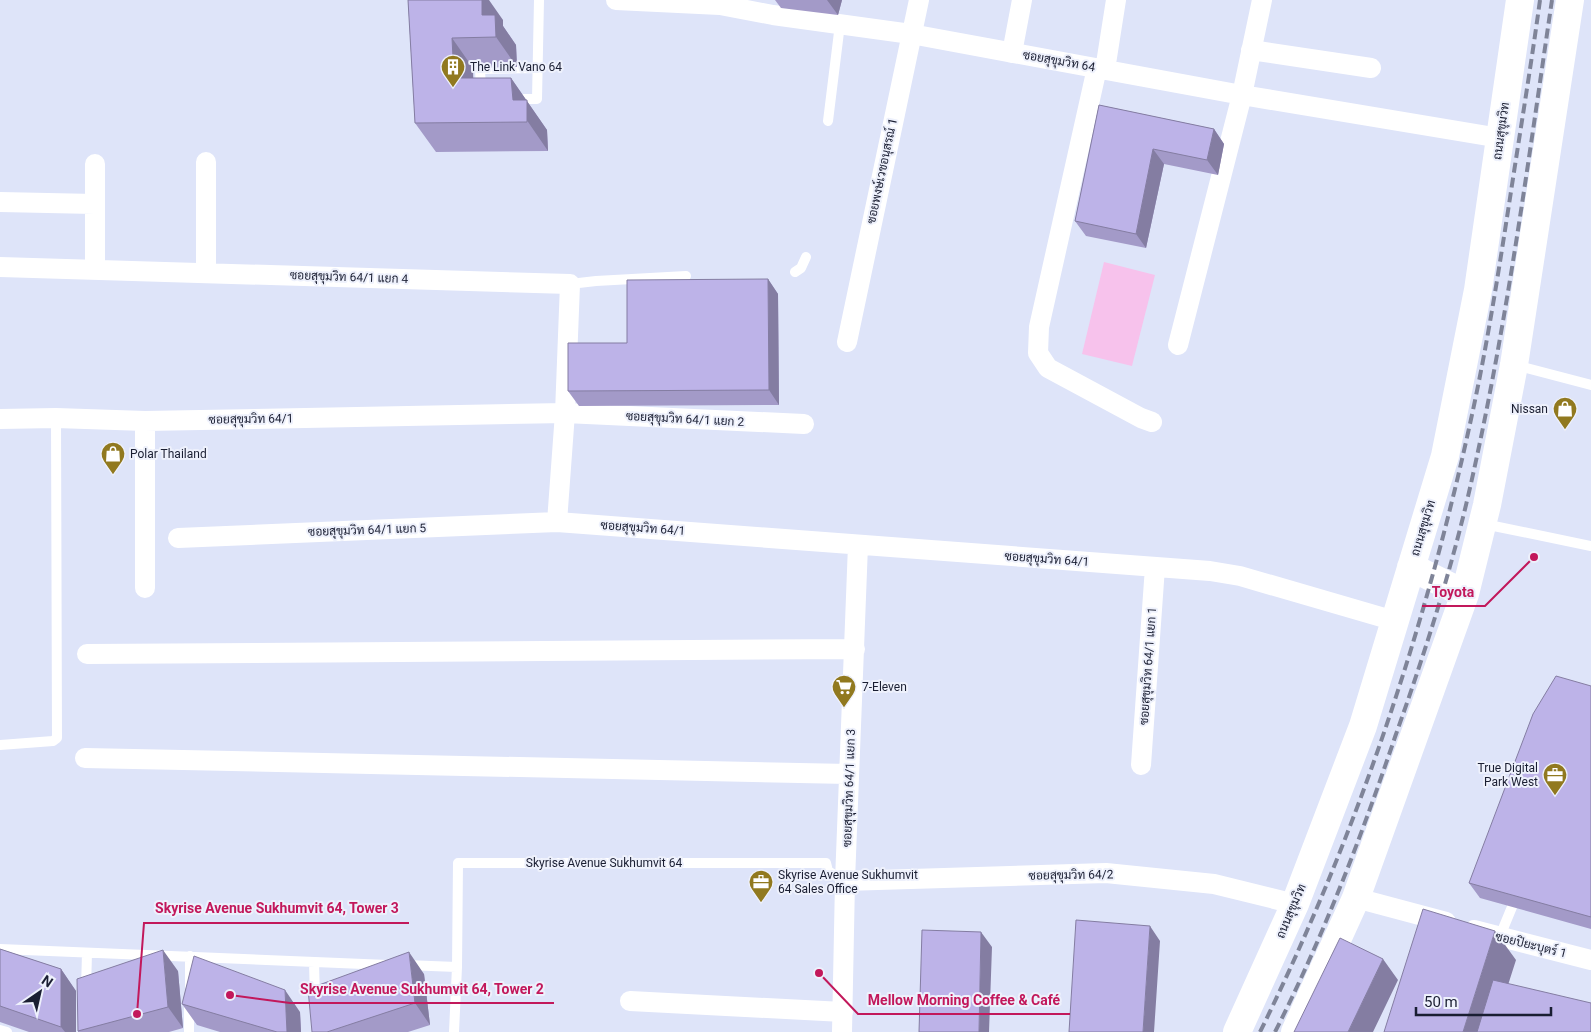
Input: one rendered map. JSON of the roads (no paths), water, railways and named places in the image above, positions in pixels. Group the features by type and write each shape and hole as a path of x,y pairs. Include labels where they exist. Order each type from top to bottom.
{"main road":[{"name":"ถนนสุขุมวิท","path":"1237,1032 1295,904 1363,726 1445,456 1478,290 1520,0"},
{"path":"1295,1032 1356,898 1465,594 1483,524 1514,365 1570,0"},
{"path":"1411,567 1465,594"}],"street":[{"name":"ซอยสุขุมวิท 64","path":"616,0 775,7 840,24 911,34 1242,95 1500,138"},
{"name":"ซอยพงษ์เวชอนุสรณ์ 1","path":"847,342 919,0"},
{"path":"1012,53 1022,0"},
{"path":"1116,0 1039,327 1038,353 1048,368 1141,418 1152,422"},
{"path":"1178,345 1242,95 1262,0"},
{"path":"1251,50 1371,68"},
{"path":"206,162 206,273"},
{"path":"95,164 95,270"},
{"path":"0,202 95,204"},
{"name":"ซอยสุขุมวิท 64/1 แยก 4","path":"0,267 570,284"},
{"path":"557,522 565,413 570,284"},
{"name":"ซอยสุขุมวิท 64/1","path":"0,419 56,418 145,421 565,413"},
{"name":"ซอยสุขุมวิท 64/1 แยก 2","path":"565,413 804,424"},
{"path":"145,421 145,588"},
{"name":"ซอยสุขุมวิท 64/1","path":"557,522 1210,571 1240,576 1396,621"},
{"name":"ซอยสุขุมวิท 64/1 แยก 5","path":"178,538 557,522"},
{"name":"ซอยสุขุมวิท 64/1 แยก 3","path":"842,1032 845,882 858,545"},
{"name":"ซอยสุขุมวิท 64/1 แยก 1","path":"1141,765 1155,567"},
{"path":"87,654 855,649"},
{"path":"85,758 850,774"},
{"name":"ซอยสุขุมวิท 64/2","path":"845,882 1106,873 1214,884 1295,904"},
{"name":"ซอยปิยะบุตร์ 1","path":"1356,898 1591,960"},
{"path":"630,1001 843,1012"}],"lane":[{"path":"500,100 537,99 539,0"},
{"path":"828,121 840,24"},
{"path":"482,100 480,70 537,68"},
{"path":"795,272 801,268 806,257"},
{"path":"570,284 686,276"},
{"path":"1514,365 1591,385"},
{"path":"0,745 53,741 57,738 56,418"},
{"path":"1483,524 1591,546"},
{"name":"Skyrise Avenue Sukhumvit 64","path":"457,967 458,863 826,863 828,871 845,882"},
{"path":"1500,936 1512,907"},
{"path":"0,949 457,967 454,1032"},
{"path":"86,1002 87,953"},
{"path":"189,1032 190,956"},
{"path":"314,962 315,1012"},
{"path":"0,1030 6,1032"}],"railway":[{"path":"1260,1032 1328,882 1358,805 1386,728 1434,570 1455,490 1484,357 1540,0"},
{"path":"1275,1032 1325,924 1369,812 1424,651 1459,535 1480,443 1504,317 1552,0"}],"place":[{"name":"The Link Vano 64","path":"453,88"},
{"name":"Nissan","path":"1565,430"},
{"name":"Polar Thailand","path":"113,475"},
{"name":"Toyota","path":"1534,557"},
{"name":"7-Eleven","path":"844,708"},
{"name":"True Digital Park West","path":"1555,796"},
{"name":"Skyrise Avenue Sukhumvit 64 Sales Office","path":"761,903"},
{"name":"Mellow Morning Coffee & Café","path":"819,973"},
{"name":"Skyrise Avenue Sukhumvit 64, Tower 2","path":"230,995"},
{"name":"Skyrise Avenue Sukhumvit 64, Tower 3","path":"137,1014"}]}
